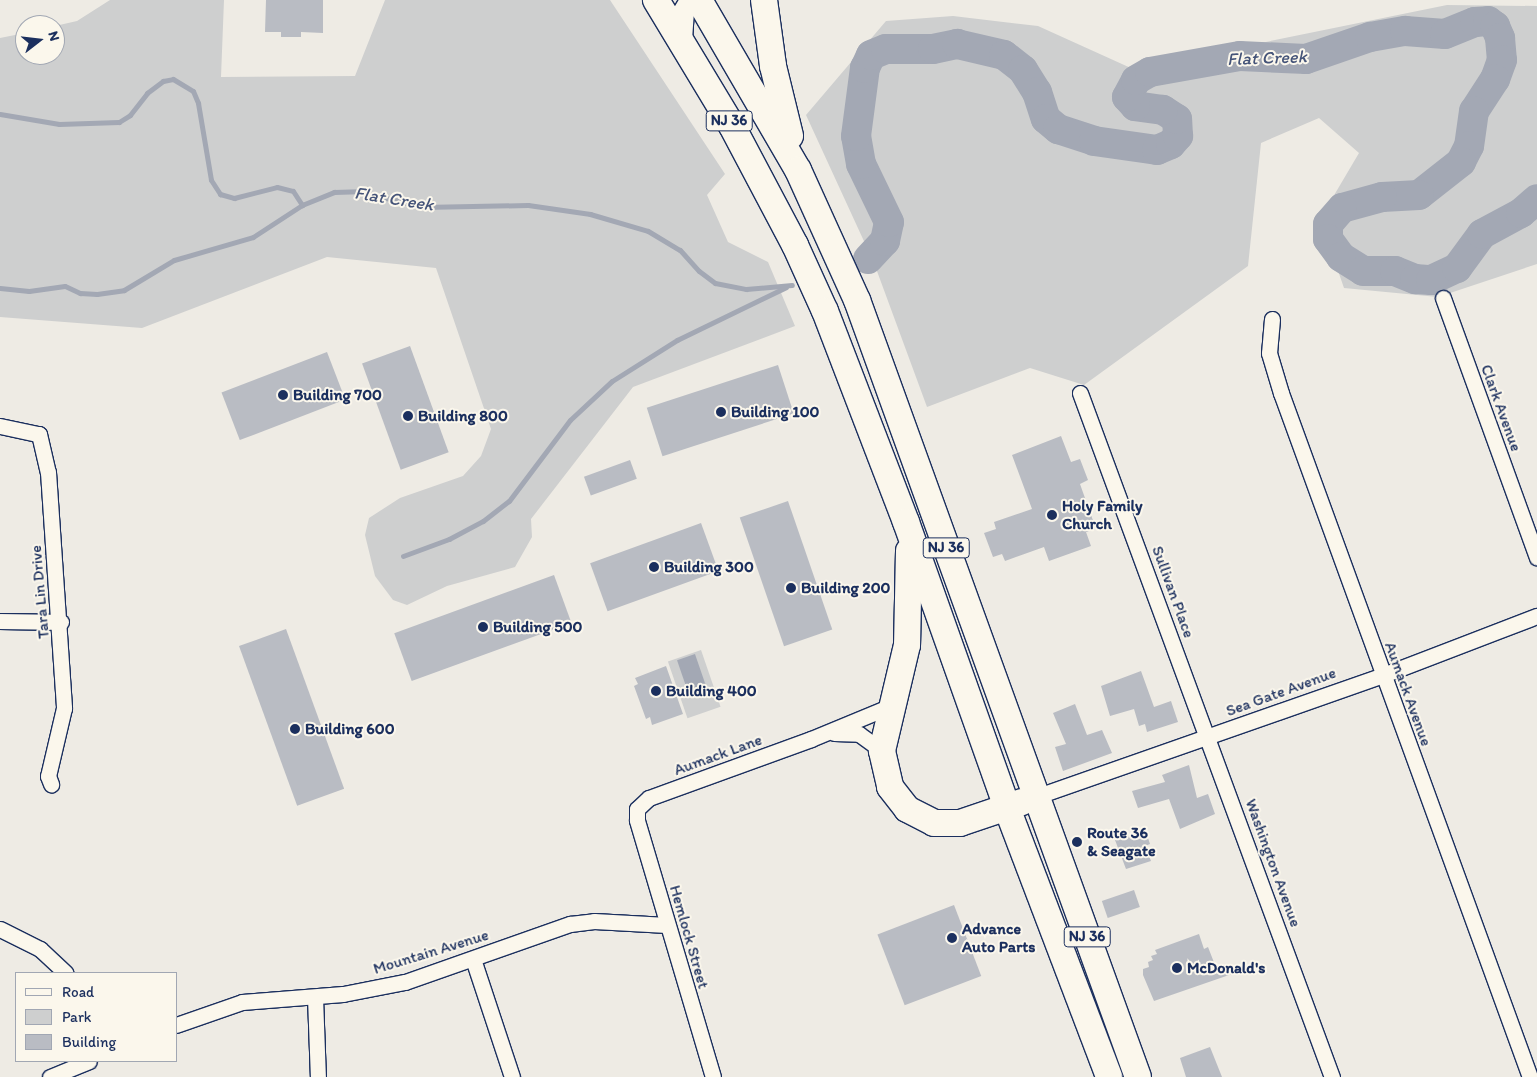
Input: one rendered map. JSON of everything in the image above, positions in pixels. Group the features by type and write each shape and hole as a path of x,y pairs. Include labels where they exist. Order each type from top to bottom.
{"highway":[{"name":"NJ 36","path":"656,0 682,39 795,245 825,311 906,522 1007,808 1109,1077"},
{"name":"NJ 36","path":"699,0 798,170 857,300 1035,797 1138,1077"},
{"path":"764,0 772,66 798,170"},
{"path":"906,522 910,624 882,751 890,788 907,809 923,819 950,824 1007,808 1035,797"}],"main road":[{"path":"682,39 683,12 690,0"}],"street":[{"name":"Clark Avenue","path":"1443,298 1537,557"},
{"name":"Aumack Avenue","path":"1272,319 1269,353 1281,393 1530,1077"},
{"name":"Sullivan Place","path":"1080,393 1180,662"},
{"name":"Tara Lin Drive","path":"0,426 39,434 48,472 60,622 64,708 48,776 51,784"},
{"name":"Sea Gate Avenue","path":"1035,797 1383,674 1537,616"},
{"path":"0,621 60,622"},
{"name":"Washington Avenue","path":"1180,662 1332,1077"},
{"name":"Aumack Lane","path":"639,806 650,798 811,739 893,705"},
{"name":"Aumack Lane","path":"811,739 838,732 852,732 866,736 882,751"},
{"name":"Hemlock Street","path":"639,806 637,820 712,1077"},
{"name":"Mountain Avenue","path":"178,1024 242,1002 315,997 405,982 584,921 667,925"},
{"path":"0,929 40,950 65,972"},
{"path":"473,959 512,1077"},
{"path":"315,997 318,1077"},
{"path":"50,1077 88,1062"}],"green space":[{"path":"110,0 224,0 221,77 355,76 385,0 610,0 725,174 707,195 728,242 768,262 795,326 633,387 531,519 532,537 515,567 447,586 407,605 393,600 375,576 365,535 369,518 400,498 463,476 481,456 491,429 436,268 327,257 142,328 0,317 0,38 15,35 15,65 65,65 65,24 77,21"},
{"path":"1447,5 1537,6 1537,264 1438,297 1344,288 1320,219 1359,153 1319,118 1261,143 1248,266 1084,385 1030,368 927,407 874,263 806,115 886,21 953,16 1038,26 1133,69"},
{"path":"701,650 721,707 687,718 668,661"}],"shaded area":[{"path":"695,654 708,691 690,697 677,660"}],"building":[{"path":"266,0 323,0 323,33 301,32 301,37 281,37 281,32 265,32"},
{"name":"Building 800","path":"410,346 449,452 401,470 362,363"},
{"name":"Building 700","path":"327,352 345,400 240,440 222,392"},
{"name":"Building 100","path":"778,365 794,414 663,456 647,408"},
{"name":"Holy Family Church","path":"1061,436 1071,462 1080,459 1088,480 1080,484 1096,529 1086,532 1091,546 1049,561 1044,547 1005,561 1002,554 993,557 984,533 996,529 994,522 1032,509 1012,455"},
{"path":"630,460 637,479 591,496 584,477"},
{"name":"Building 200","path":"788,501 832,630 784,646 740,518"},
{"name":"Building 300","path":"701,523 718,571 608,611 590,563"},
{"name":"Building 500","path":"554,575 571,623 412,681 394,633"},
{"name":"Building 600","path":"286,629 344,789 297,806 239,646"},
{"name":"Building 400","path":"666,666 683,714 652,725 650,717 646,719 634,686 638,684 635,678"},
{"path":"1141,671 1154,707 1171,701 1178,722 1147,732 1145,724 1139,726 1134,709 1110,716 1101,686"},
{"path":"1075,704 1087,735 1102,730 1112,753 1063,771 1055,747 1066,744 1053,713"},
{"path":"1189,765 1197,798 1208,794 1215,814 1180,829 1169,799 1138,808 1132,791 1165,782 1162,775"},
{"path":"1146,832 1150,844 1145,846 1151,861 1126,869 1115,840"},
{"path":"1134,890 1140,907 1108,918 1102,901"},
{"path":"954,905 981,976 905,1005 877,934"},
{"name":"McDonald's","path":"1199,934 1204,949 1208,947 1215,965 1232,974 1154,1001 1143,975 1143,969 1149,967 1148,962 1153,960 1151,956 1157,954 1155,950"},
{"path":"1210,1047 1222,1077 1186,1077 1180,1058"}],"waterway":[{"name":"Flat Creek","path":"868,259 885,241 889,222 861,164 856,136 865,68 871,55 886,49 933,49 957,44 1004,55 1023,70 1037,92 1046,119 1058,129 1094,141 1157,150 1171,144 1178,136 1177,119 1163,110 1135,106 1127,97 1136,80 1150,72 1240,56 1306,59 1370,37 1405,31 1445,34 1475,22 1488,21 1495,26 1500,38 1502,60 1495,79 1474,111 1469,146 1461,162 1419,195 1382,197 1342,208 1328,224 1328,239 1341,257 1363,271 1395,271 1415,279 1431,280 1457,268 1482,234 1521,213 1537,199"},
{"path":"0,114 59,124 119,122 130,115 147,93 163,81 173,79 193,91 198,103 211,180 220,194 234,198 277,187 293,191 302,205"},
{"name":"Flat Creek","path":"0,288 29,291 65,286 80,293 97,294 124,290 174,260 253,237 302,205 334,192 358,191 423,207 528,205 590,214 648,231 680,250 699,271 715,283 746,289 792,285"},
{"path":"403,556 449,539 483,521 509,501 570,420 612,381 677,340 786,287"}],"place":[{"name":"Building 700","path":"283,395"},
{"name":"Building 100","path":"721,412"},
{"name":"Building 800","path":"408,416"},
{"name":"Holy Family Church","path":"1052,515"},
{"name":"Building 300","path":"654,567"},
{"name":"Building 200","path":"791,588"},
{"name":"Building 500","path":"483,627"},
{"name":"Building 400","path":"656,691"},
{"name":"Building 600","path":"295,729"},
{"name":"Route 36 & Seagate","path":"1077,842"},
{"name":"Advance Auto Parts","path":"952,938"},
{"name":"McDonald's","path":"1177,968"}]}
